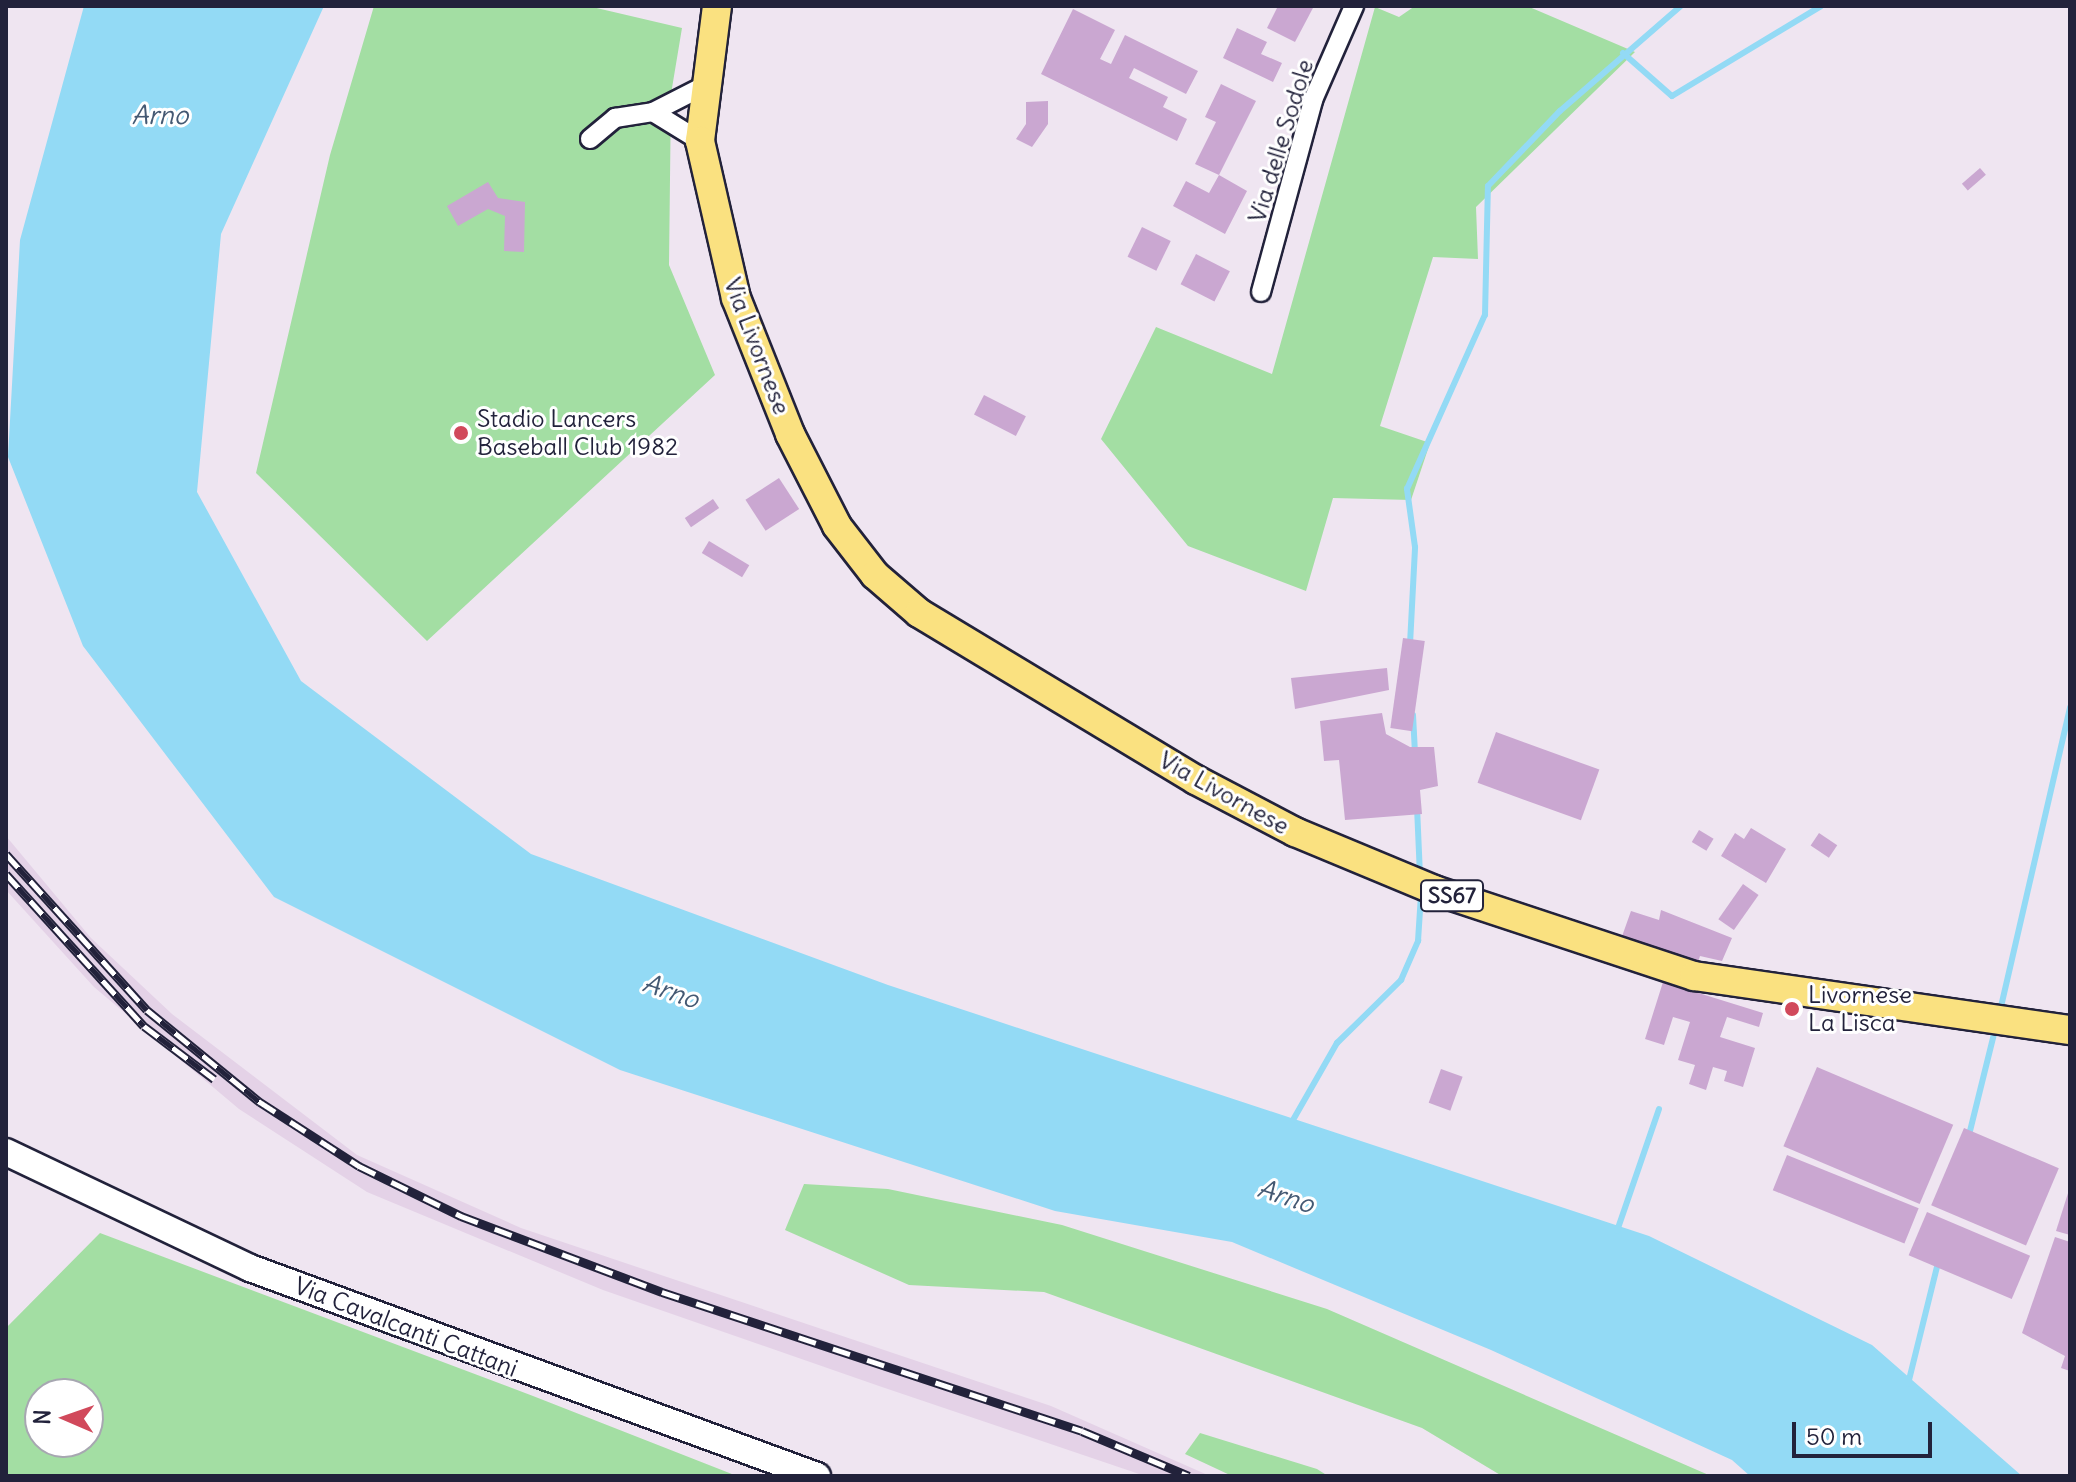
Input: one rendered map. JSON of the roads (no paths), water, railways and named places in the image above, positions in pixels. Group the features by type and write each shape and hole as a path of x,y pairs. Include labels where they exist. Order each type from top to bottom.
{"main road":[{"name":"Via Livornese","path":"717,6 702,87 700,141 721,249 790,434 837,526 895,595 1196,780 1367,865 1694,976 2070,1030"}],"street":[{"name":"Via delle Sodole","path":"1261,292 1313,100 1354,6"},
{"path":"590,139 615,118 653,112 702,87"},
{"path":"653,112 700,141"},
{"name":"Via Cavalcanti Cattani","path":"6,1152 250,1268 817,1476"}],"water":[{"name":"Arno","path":"84,6 324,6 221,234 197,492 301,681 531,854 888,985 1649,1236 1872,1345 2022,1476 1750,1476 1732,1460 1491,1350 1232,1242 1055,1211 620,1070 274,897 83,646 8,457 20,240"}],"waterway":[{"path":"1410,644 1415,547 1407,489 1485,315 1488,186 1560,111 1681,6"},
{"path":"1623,53 1672,96 1821,6"},
{"path":"2000,1011 2070,707"},
{"path":"1413,715 1415,752"},
{"path":"1417,807 1420,875"},
{"path":"1293,1120 1337,1043 1401,980 1418,941 1421,895"},
{"path":"1969,1135 1996,1026"},
{"path":"1617,1231 1659,1109"},
{"path":"1908,1384 1939,1259"}],"railway":[{"path":"6,854 147,1010 260,1102 359,1166 461,1216 662,1292 1082,1431 1189,1476"},
{"path":"6,874 144,1026 214,1079"}],"place":[{"name":"Stadio Lancers Baseball Club 1982","path":"461,433"},
{"name":"Livornese La Lisca","path":"1792,1009"}]}
